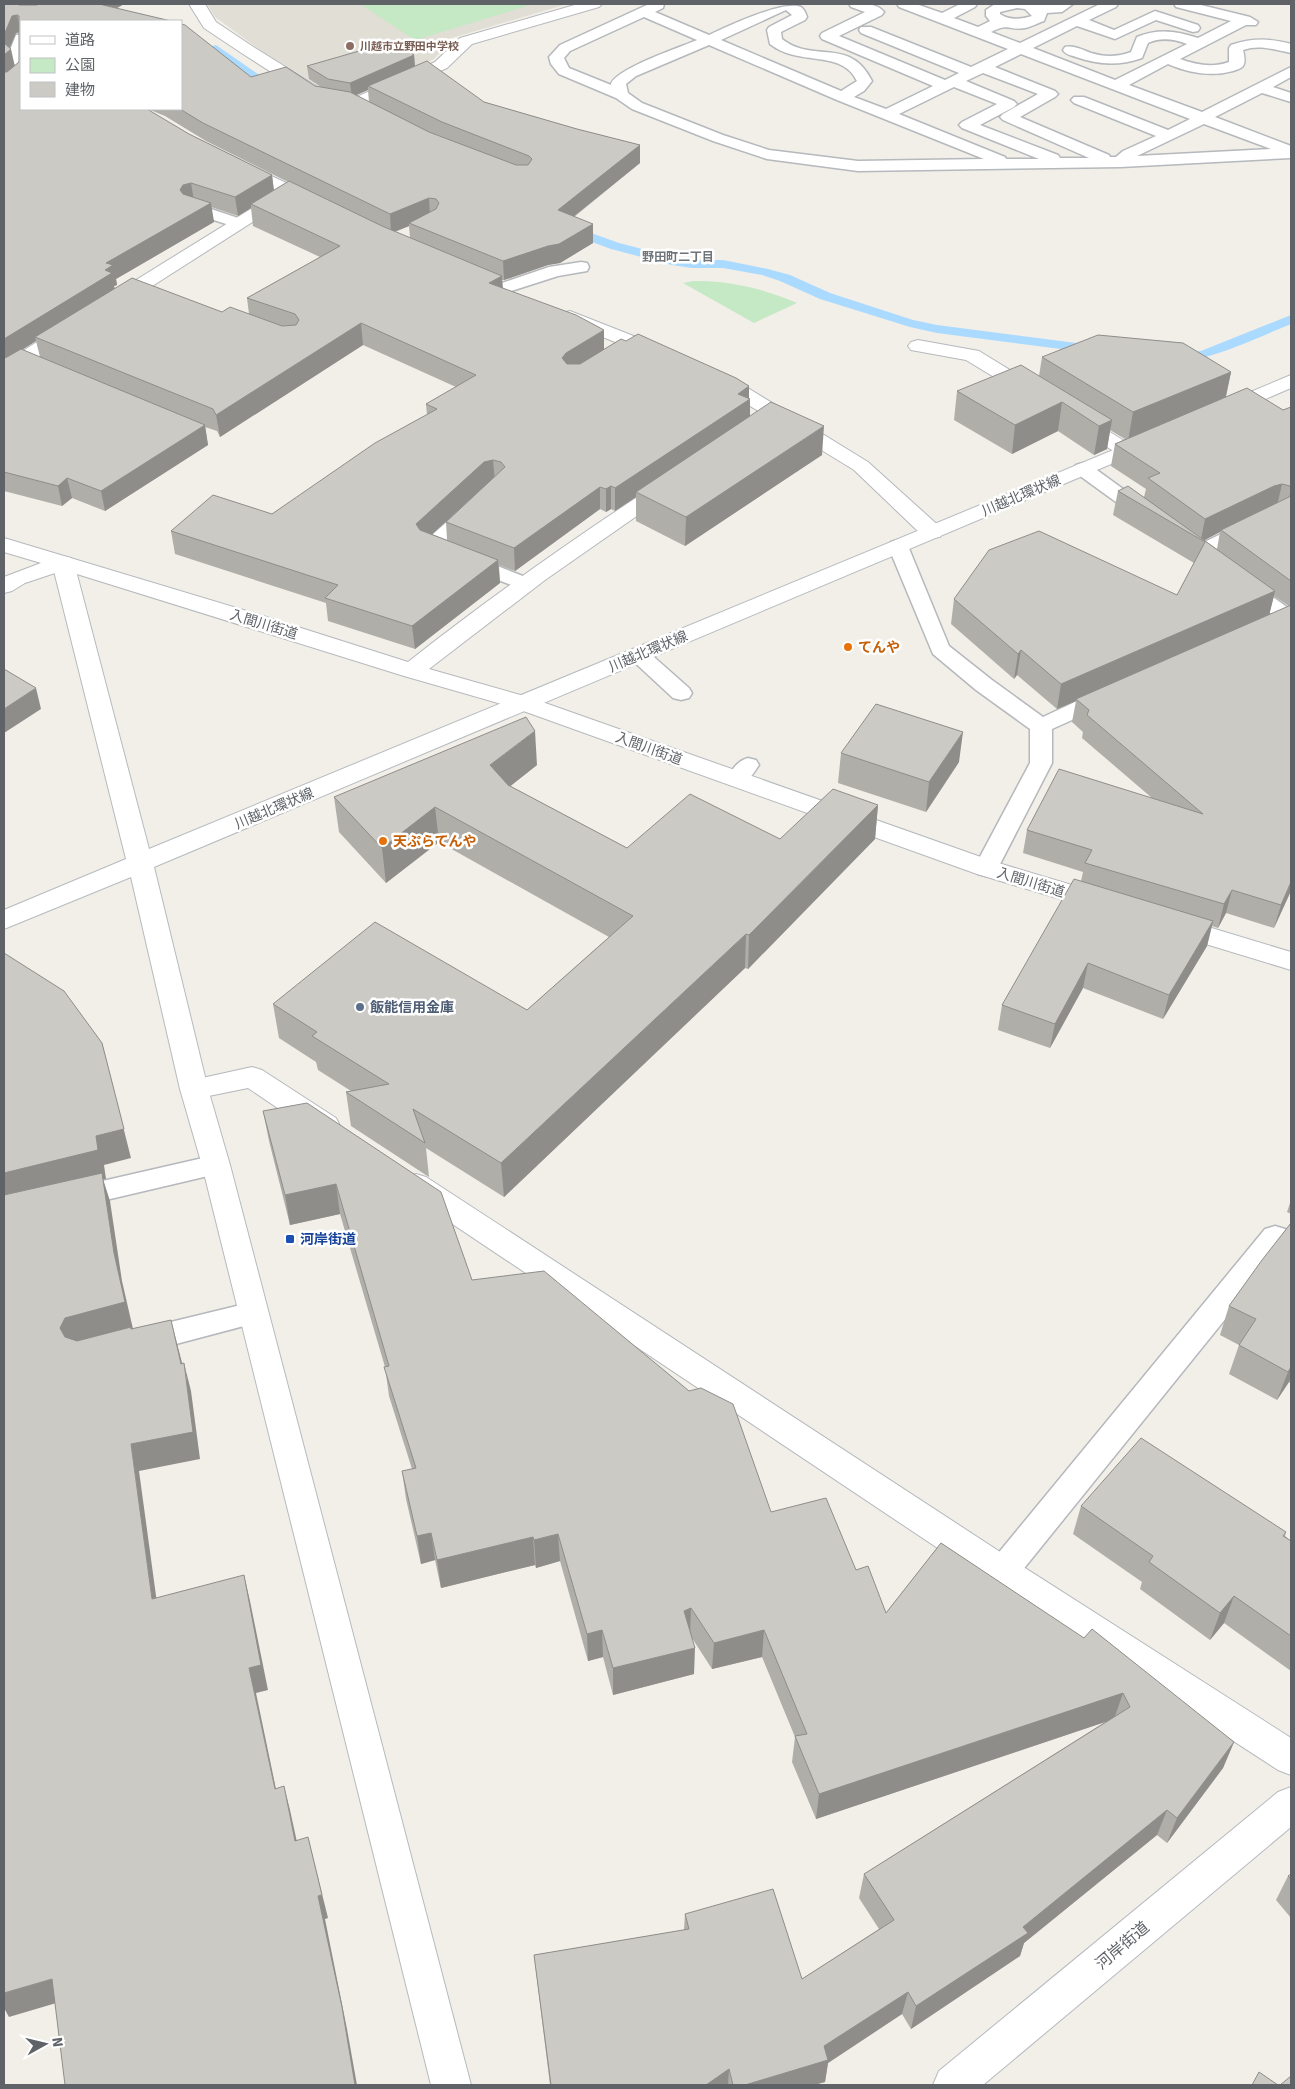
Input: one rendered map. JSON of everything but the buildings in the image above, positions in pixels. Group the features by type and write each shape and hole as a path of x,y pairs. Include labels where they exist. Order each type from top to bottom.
{"street":[{"path":"197,4 210,25 258,56 324,98 354,104 441,65 466,41 594,4"},
{"path":"224,159 333,213"},
{"path":"97,313 238,223 291,192"},
{"path":"483,281 528,300"},
{"path":"554,310 627,348 678,361"},
{"path":"4,372 80,323"},
{"path":"918,346 972,355 1127,451"},
{"path":"704,372 769,420 861,466 932,532"},
{"path":"1209,416 1291,381"},
{"name":"川越北環状線","path":"4,920 1163,435"},
{"path":"412,671 459,633 622,515 688,473"},
{"name":"入間川街道","path":"4,545 742,772 986,868 1119,909"},
{"path":"4,586 17,578 63,563 140,864 194,1089 216,1165 451,2085"},
{"path":"1148,917 1291,961"},
{"path":"194,1089 252,1077 352,1143"},
{"path":"394,1171 1002,1572 1291,1758"},
{"name":"河岸街道","path":"953,2085 1291,1804"}],"lane":[{"path":"661,4 565,48 556,57 558,64 564,71 621,94 636,106 718,138 767,154 858,166 1011,164 1291,153"},
{"path":"621,94 618,83 631,73 710,40 787,4 797,10 800,17 774,30 775,41 787,50 804,54 839,57 854,63 862,72 865,81 859,88 842,97"},
{"path":"856,4 877,12 827,36 1008,104 967,126 1062,162"},
{"path":"904,4 1118,84 1291,153"},
{"path":"942,19 970,4"},
{"path":"978,33 1000,21 993,16 993,10 1000,6 1012,4 1057,9 1066,4"},
{"path":"886,115 1111,4"},
{"path":"1181,4 1264,25"},
{"path":"644,12 842,97 1011,164"},
{"path":"1077,21 1115,35 1155,16 1214,35"},
{"path":"1118,84 1245,20"},
{"path":"866,30 906,46 1050,94 1008,117 1120,159 1169,136 1291,71"},
{"path":"1040,38 1090,58 1110,61 1128,59 1138,55 1142,40 1151,35 1181,36 1199,43"},
{"path":"906,46 919,39"},
{"path":"1168,59 1191,68 1226,69 1237,64 1236,48 1245,44 1258,41 1278,44 1291,49"},
{"path":"15,64 20,42"},
{"path":"1260,88 1291,98"},
{"path":"1079,100 1169,136"},
{"path":"354,104 369,113"},
{"path":"1042,116 1120,159"},
{"path":"193,208 238,223"},
{"path":"502,289 555,271 581,267"},
{"path":"138,287 156,294"},
{"path":"23,360 41,367"},
{"path":"1083,469 1160,524"},
{"path":"487,496 430,547 526,584"},
{"path":"1267,518 1206,557 1283,620"},
{"path":"898,546 940,649 984,685 1041,726"},
{"path":"639,655 681,693"},
{"path":"1041,726 1119,690"},
{"path":"986,868 1041,763 1041,726"},
{"path":"52,1203 216,1165"},
{"path":"1002,1572 1275,1236"},
{"path":"113,1348 254,1313"}],"shaded area":[{"name":"川越市立野田中学校","path":"207,4 567,4 452,38 434,59 400,77 333,94 264,53 215,17"}],"green space":[{"path":"360,4 534,4 415,40"},
{"path":"693,281 720,282 746,286 797,303 754,323 683,283"}],"waterway":[{"path":"216,48 274,90"},
{"path":"569,229 615,246 672,261 692,264 723,264 764,272 785,278 825,296 910,323 937,329 1092,349"},
{"path":"1177,357 1203,355 1291,319"}],"place":[{"name":"川越市立野田中学校","path":"350,46"},
{"name":"てんや","path":"848,647"},
{"name":"天ぷらてんや","path":"383,841"},
{"name":"飯能信用金庫","path":"360,1007"},
{"name":"河岸街道","path":"290,1239"}],"district":[{"name":"野田町二丁目","path":"678,257"}]}
